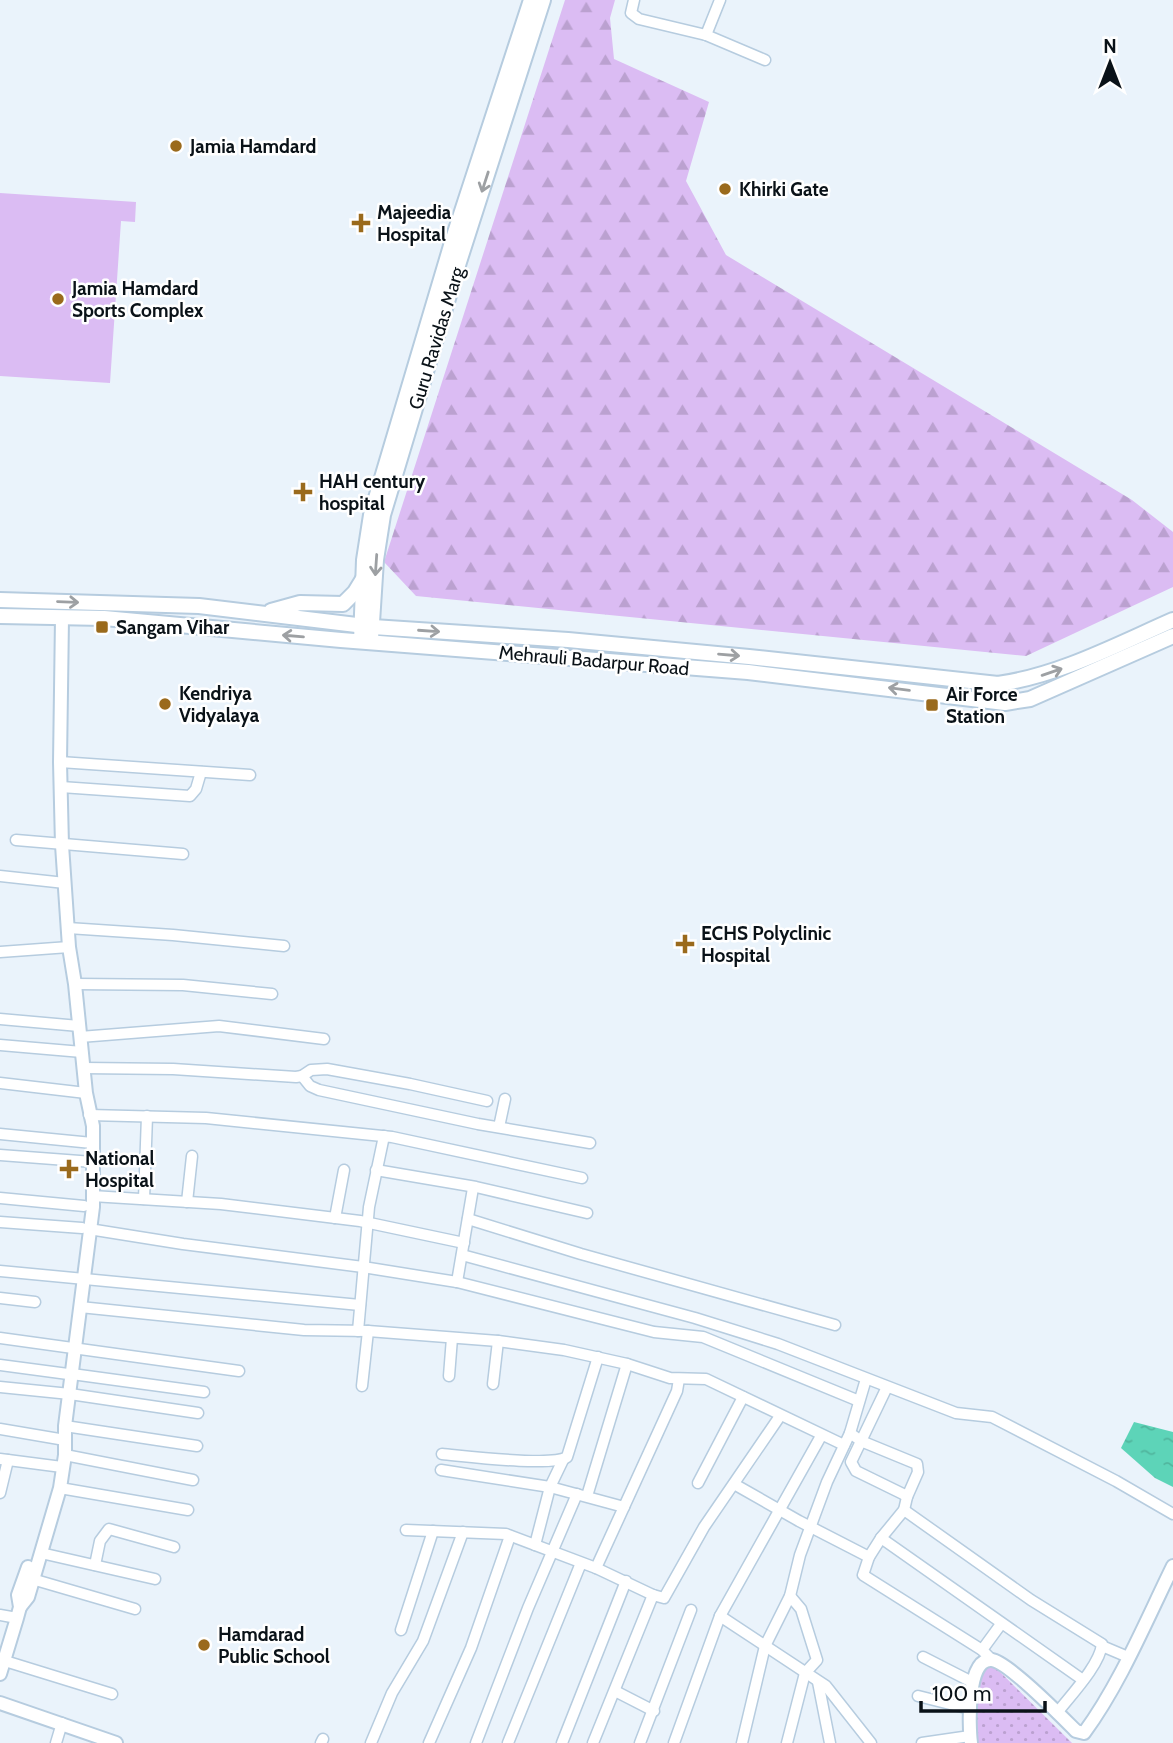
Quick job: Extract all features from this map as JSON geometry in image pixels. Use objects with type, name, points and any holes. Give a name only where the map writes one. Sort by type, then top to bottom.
[{"type":"main road","name":"Guru Ravidas Marg","points":[[367,634],[363,579],[371,515],[453,239],[531,0]]},
{"type":"main road","name":"Guru Ravidas Marg","points":[[367,634],[383,515],[459,262],[543,0]]},
{"type":"main road","points":[[266,613],[289,604],[343,604],[355,593],[363,579]]},
{"type":"main road","name":"Mehrauli Badarpur Road","points":[[0,600],[199,606],[266,613],[367,634],[748,672],[1005,703],[1030,699],[1173,636]]},
{"type":"main road","name":"Mehrauli Badarpur Road","points":[[0,616],[104,618],[694,652],[998,684],[1057,671],[1173,620]]},
{"type":"street","points":[[634,0],[631,13],[639,19],[706,35],[765,60]]},
{"type":"street","points":[[706,35],[720,0]]},
{"type":"street","points":[[62,618],[62,845],[69,947],[89,1115],[85,1127],[89,1162],[88,1201],[62,1440],[60,1488],[28,1597],[19,1612],[2,1667],[112,1694]]},
{"type":"street","points":[[60,762],[250,775]]},
{"type":"street","points":[[61,787],[190,796],[198,785],[201,772]]},
{"type":"street","points":[[16,840],[183,854]]},
{"type":"street","points":[[0,876],[65,883]]},
{"type":"street","points":[[68,928],[284,946]]},
{"type":"street","points":[[0,952],[69,947]]},
{"type":"street","points":[[75,984],[183,985],[272,994]]},
{"type":"street","points":[[0,1019],[79,1031],[219,1026],[324,1039]]},
{"type":"street","points":[[0,1045],[82,1052]]},
{"type":"street","points":[[83,1068],[173,1069],[302,1076],[311,1070],[327,1069],[487,1101]]},
{"type":"street","points":[[302,1076],[310,1086],[319,1090],[590,1143]]},
{"type":"street","points":[[0,1083],[86,1093]]},
{"type":"street","points":[[499,1127],[505,1099]]},
{"type":"street","points":[[89,1115],[206,1118],[384,1136],[582,1178]]},
{"type":"street","points":[[144,1199],[146,1116]]},
{"type":"street","points":[[0,1134],[88,1143]]},
{"type":"street","points":[[362,1386],[363,1331],[360,1305],[363,1267],[367,1223],[384,1136]]},
{"type":"street","points":[[0,1155],[89,1162]]},
{"type":"street","points":[[187,1202],[192,1156]]},
{"type":"street","points":[[335,1218],[344,1170]]},
{"type":"street","points":[[376,1170],[587,1213]]},
{"type":"street","points":[[457,1282],[473,1188]]},
{"type":"street","points":[[0,1198],[187,1202],[335,1218],[464,1243]]},
{"type":"street","points":[[468,1219],[835,1325]]},
{"type":"street","points":[[0,1222],[85,1228],[457,1282],[654,1332],[703,1337],[859,1401]]},
{"type":"street","points":[[462,1255],[695,1318],[778,1344],[956,1413],[984,1415],[1095,1470],[1173,1514]]},
{"type":"street","points":[[0,1270],[360,1305]]},
{"type":"street","points":[[73,1348],[80,1307],[80,1279]]},
{"type":"street","points":[[0,1298],[35,1302]]},
{"type":"street","points":[[80,1307],[304,1330],[363,1331],[498,1341],[564,1350],[679,1379],[706,1379],[844,1445]]},
{"type":"street","points":[[0,1338],[239,1371]]},
{"type":"street","points":[[449,1376],[452,1338]]},
{"type":"street","points":[[493,1384],[498,1341]]},
{"type":"street","points":[[535,1545],[551,1487],[567,1457],[598,1357]]},
{"type":"street","points":[[476,1743],[551,1551],[582,1495],[628,1364]]},
{"type":"street","points":[[0,1366],[204,1392]]},
{"type":"street","points":[[596,1568],[677,1391],[679,1379]]},
{"type":"street","points":[[744,1743],[765,1646],[790,1596],[800,1555],[850,1433],[866,1379]]},
{"type":"street","points":[[0,1387],[198,1413]]},
{"type":"street","points":[[852,1467],[852,1458],[887,1387]]},
{"type":"street","points":[[62,1440],[67,1394]]},
{"type":"street","points":[[698,1483],[743,1397]]},
{"type":"street","points":[[406,1530],[500,1532],[596,1568],[660,1598],[666,1596],[704,1527],[780,1416]]},
{"type":"street","points":[[65,1426],[197,1446]]},
{"type":"street","points":[[0,1429],[62,1440]]},
{"type":"street","points":[[850,1433],[861,1441],[917,1464],[918,1472],[904,1510],[869,1557],[863,1570],[864,1576],[1000,1663],[1076,1731],[1084,1733],[1128,1657],[1173,1566]]},
{"type":"street","points":[[674,1743],[720,1616],[821,1436]]},
{"type":"street","points":[[442,1454],[540,1461],[564,1460]]},
{"type":"street","points":[[838,1459],[907,1497]]},
{"type":"street","points":[[0,1493],[4,1460],[61,1463],[193,1480]]},
{"type":"street","points":[[19,1612],[18,1595],[51,1505],[61,1463]]},
{"type":"street","points":[[441,1470],[551,1487],[624,1507]]},
{"type":"street","points":[[734,1484],[869,1557]]},
{"type":"street","points":[[60,1488],[188,1510]]},
{"type":"street","points":[[904,1510],[1031,1600],[1102,1646],[1128,1657]]},
{"type":"street","points":[[95,1565],[100,1541],[109,1529],[174,1547]]},
{"type":"street","points":[[401,1630],[433,1531]]},
{"type":"street","points":[[372,1743],[392,1693],[423,1641],[463,1532]]},
{"type":"street","points":[[429,1743],[471,1648],[510,1536]]},
{"type":"street","points":[[881,1538],[1083,1680]]},
{"type":"street","points":[[41,1553],[155,1579]]},
{"type":"street","points":[[508,1743],[581,1563]]},
{"type":"street","points":[[32,1579],[135,1609]]},
{"type":"street","points":[[562,1743],[626,1581]]},
{"type":"street","points":[[593,1743],[653,1595]]},
{"type":"street","points":[[787,1743],[805,1674],[815,1664],[816,1656],[801,1609],[790,1596]]},
{"type":"street","points":[[640,1743],[691,1610]]},
{"type":"street","points":[[0,1615],[19,1612]]},
{"type":"street","points":[[720,1616],[831,1692],[871,1743]]},
{"type":"street","points":[[922,1743],[970,1740],[972,1682],[1001,1623]]},
{"type":"street","points":[[1057,1713],[1083,1680],[1102,1646]]},
{"type":"street","points":[[923,1657],[972,1682]]},
{"type":"street","points":[[818,1682],[830,1743]]},
{"type":"street","points":[[615,1691],[654,1711]]},
{"type":"street","points":[[918,1696],[970,1709]]},
{"type":"street","points":[[0,1703],[116,1743]]},
{"type":"street","points":[[56,1743],[62,1723]]},
{"type":"street","points":[[859,1730],[861,1743]]},
{"type":"green space","points":[[565,0],[615,0],[610,18],[614,59],[709,102],[686,181],[726,255],[1132,500],[1173,532],[1173,587],[1026,656],[416,596],[384,562]]},
{"type":"green space","name":"Jamia Hamdard Sports Complex","points":[[0,193],[136,202],[135,222],[121,221],[110,383],[0,376]]},
{"type":"green space","points":[[988,1660],[1072,1743],[973,1743],[976,1681]]},
{"type":"water","points":[[1134,1422],[1173,1432],[1173,1487],[1155,1478],[1121,1448]]},
{"type":"place","name":"Jamia Hamdard","points":[[176,146]]},
{"type":"place","name":"Khirki Gate","points":[[725,189]]},
{"type":"place","name":"Majeedia Hospital","points":[[361,223]]},
{"type":"place","name":"Jamia Hamdard Sports Complex","points":[[58,299]]},
{"type":"place","name":"HAH century hospital","points":[[303,492]]},
{"type":"place","name":"Sangam Vihar","points":[[102,627]]},
{"type":"place","name":"Kendriya Vidyalaya","points":[[165,704]]},
{"type":"place","name":"Air Force Station","points":[[932,705]]},
{"type":"place","name":"ECHS Polyclinic Hospital","points":[[685,944]]},
{"type":"place","name":"National Hospital","points":[[69,1169]]},
{"type":"place","name":"Hamdarad Public School","points":[[204,1645]]}]
